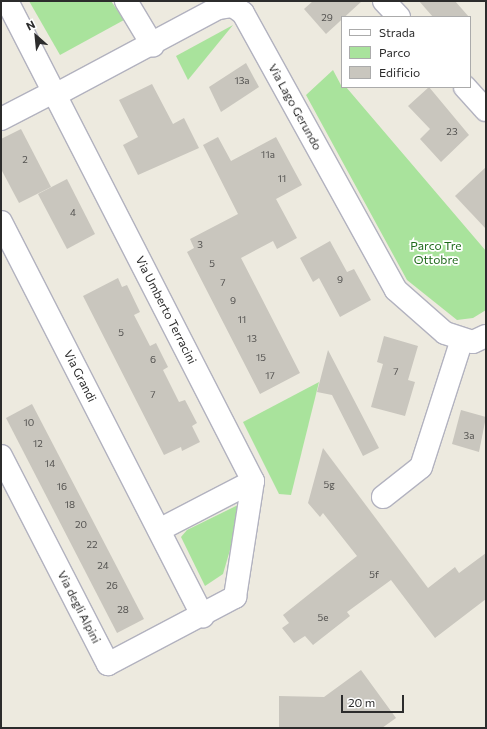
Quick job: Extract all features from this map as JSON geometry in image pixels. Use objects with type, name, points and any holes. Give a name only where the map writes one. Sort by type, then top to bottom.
[{"type":"street","name":"Via Umberto Terracini","points":[[7,1],[56,93],[253,481]]},
{"type":"street","points":[[126,1],[153,46]]},
{"type":"street","points":[[384,1],[398,16]]},
{"type":"street","name":"Via Lago Gerundo","points":[[1,119],[153,46],[218,8],[233,6],[243,13],[396,290],[445,333],[473,342],[486,336]]},
{"type":"street","points":[[466,88],[486,110]]},
{"type":"street","name":"Via Grandi","points":[[1,222],[203,616]]},
{"type":"street","points":[[383,497],[421,467],[462,339]]},
{"type":"street","name":"Via degli Alpini","points":[[1,456],[108,664],[203,616]]},
{"type":"street","points":[[159,530],[253,481]]},
{"type":"street","points":[[203,616],[234,597],[253,481]]},
{"type":"green space","points":[[29,1],[111,1],[124,20],[60,55]]},
{"type":"green space","points":[[233,25],[188,80],[176,56]]},
{"type":"green space","name":"Parco Tre Ottobre","points":[[333,70],[341,88],[347,88],[486,251],[486,310],[473,318],[457,320],[407,280],[306,95]]},
{"type":"green space","points":[[319,382],[291,495],[279,494],[243,422]]},
{"type":"green space","points":[[238,505],[241,512],[223,574],[205,586],[181,537],[187,530]]},
{"type":"building","points":[[313,1],[362,1],[346,16],[341,16],[341,20],[326,34],[304,9]]},
{"type":"building","points":[[419,1],[455,1],[468,16],[432,16]]},
{"type":"building","points":[[246,63],[259,87],[221,112],[209,87]]},
{"type":"building","points":[[152,84],[173,124],[184,118],[199,148],[138,175],[123,145],[138,137],[119,100]]},
{"type":"building","points":[[428,88],[430,88],[469,135],[441,162],[420,139],[430,129],[408,106]]},
{"type":"building","points":[[21,129],[51,187],[19,203],[1,169],[1,139]]},
{"type":"building","points":[[218,137],[231,161],[276,137],[302,185],[276,199],[297,238],[277,249],[273,241],[241,258],[300,373],[260,394],[187,252],[194,248],[190,239],[238,214],[203,145]]},
{"type":"building","points":[[486,167],[486,229],[455,196]]},
{"type":"building","points":[[67,179],[95,234],[67,249],[38,194]]},
{"type":"building","points":[[330,241],[347,272],[354,269],[371,300],[340,317],[319,278],[313,282],[300,258]]},
{"type":"building","points":[[118,278],[122,287],[127,285],[140,312],[134,315],[150,346],[156,343],[168,367],[163,370],[179,402],[185,400],[197,423],[192,426],[200,442],[182,451],[181,447],[164,455],[83,296]]},
{"type":"building","points":[[384,336],[418,346],[408,380],[415,382],[405,416],[371,407],[383,364],[377,362]]},
{"type":"building","points":[[328,350],[379,448],[363,456],[332,395],[317,392]]},
{"type":"building","points":[[32,404],[144,619],[117,633],[6,418]]},
{"type":"building","points":[[461,410],[486,417],[479,452],[452,444]]},
{"type":"building","points":[[323,448],[428,588],[455,567],[459,573],[486,553],[486,599],[435,638],[391,580],[347,612],[350,616],[313,645],[305,636],[294,643],[282,628],[289,623],[283,615],[357,556],[323,513],[320,517],[308,503]]},
{"type":"building","points":[[361,670],[396,718],[382,728],[279,728],[279,696],[324,697]]}]
